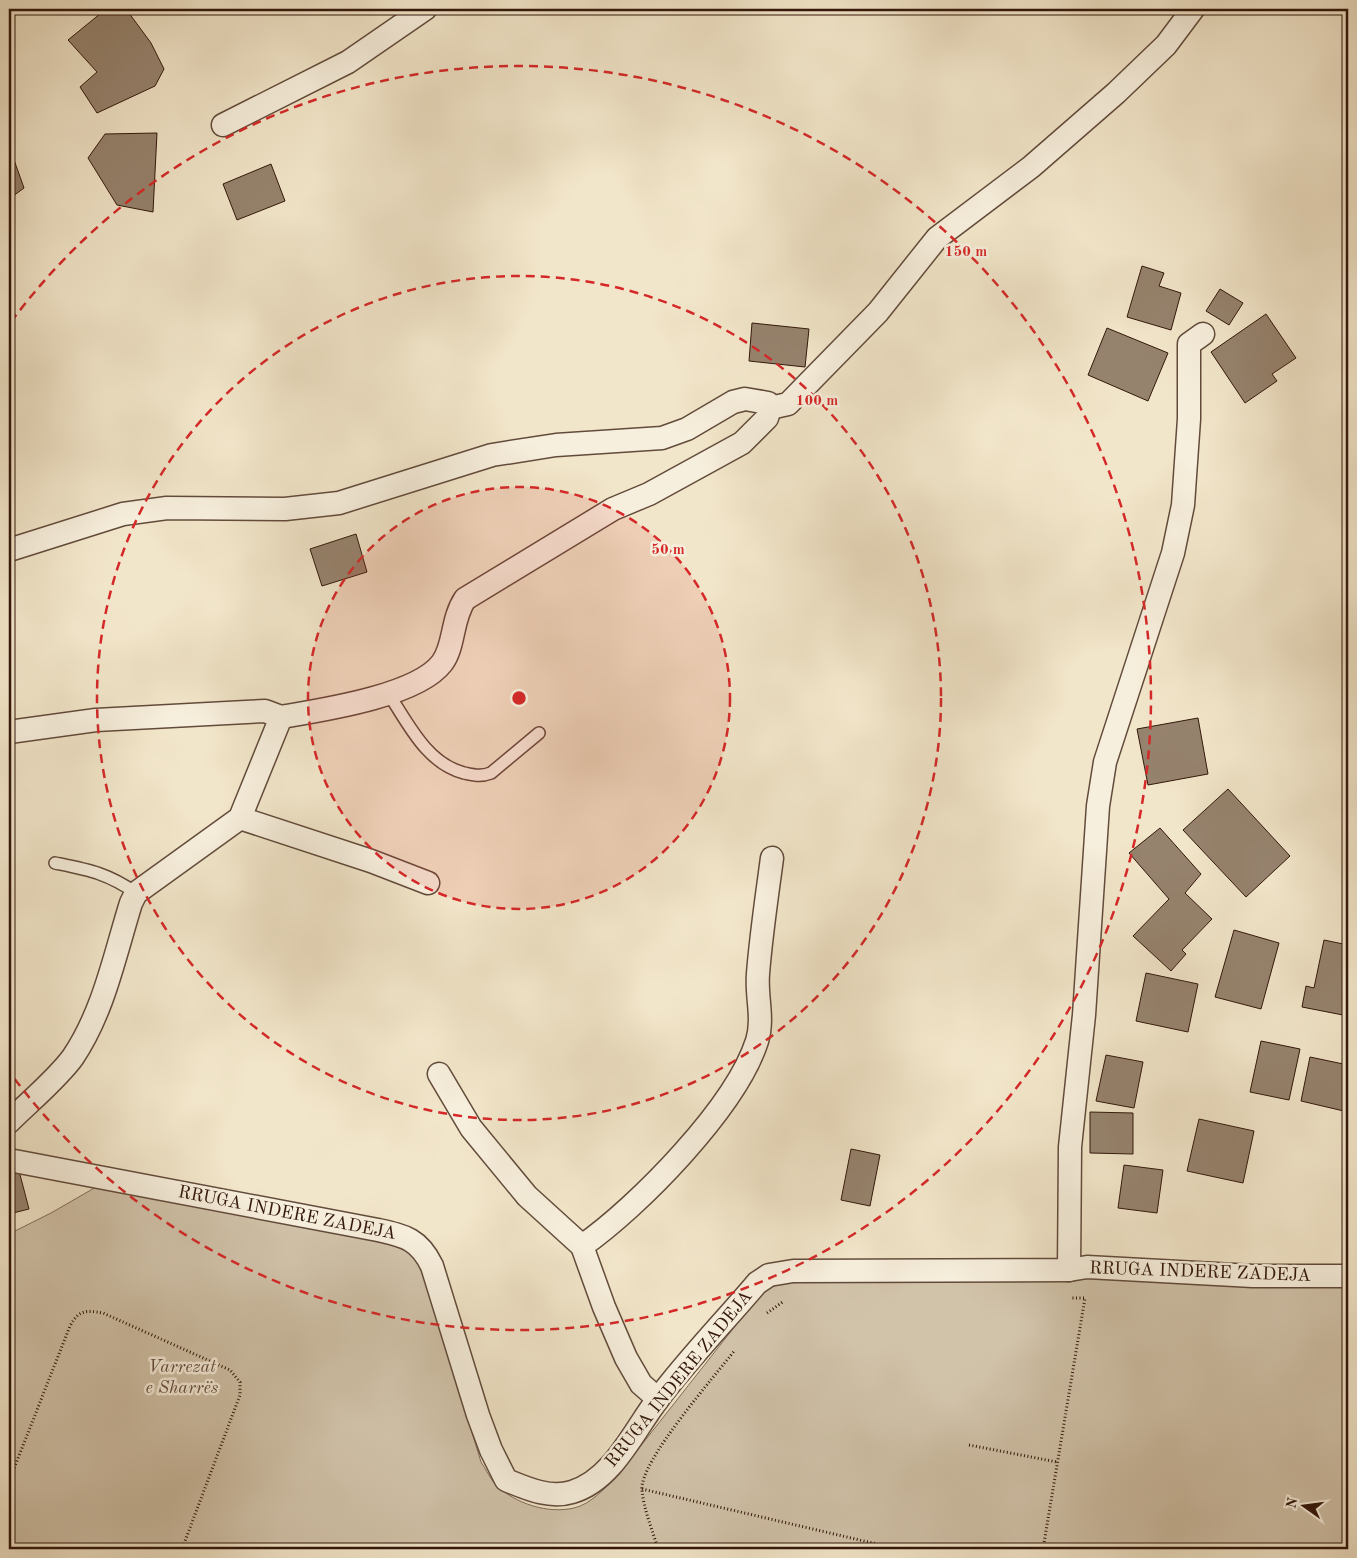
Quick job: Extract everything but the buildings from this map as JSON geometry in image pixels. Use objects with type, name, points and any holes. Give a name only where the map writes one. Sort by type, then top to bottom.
[{"type":"street","points":[[223,125],[348,62],[424,9]]},
{"type":"street","points":[[770,408],[788,404],[878,312],[937,238],[1031,167],[1116,93],[1166,45],[1192,9]]},
{"type":"street","points":[[1069,1270],[1070,1147],[1084,1015],[1098,806],[1105,762],[1173,553],[1185,486],[1189,344],[1203,334]]},
{"type":"street","points":[[9,550],[123,514],[167,508],[285,510],[339,503],[492,455],[556,445],[662,438],[687,429],[722,407],[745,400],[768,403],[770,408]]},
{"type":"street","points":[[9,732],[96,720],[265,711],[281,718],[353,704],[427,678],[442,663],[449,649],[457,610],[465,599],[612,509],[649,494],[742,443],[762,424],[770,408]]},
{"type":"street","points":[[9,1122],[72,1058],[86,1035],[99,1005],[136,892],[240,818],[281,718]]},
{"type":"street","points":[[240,818],[371,861],[428,883]]},
{"type":"street","points":[[582,1246],[597,1236],[669,1170],[731,1093],[756,1043],[761,1021],[757,977],[772,858]]},
{"type":"street","points":[[439,1074],[471,1128],[521,1189],[582,1246],[604,1307],[626,1358],[641,1384],[658,1399]]},
{"type":"street","name":"RRUGA INDERE ZADEJA","points":[[9,1160],[402,1235],[415,1242],[425,1252],[432,1266],[491,1450],[506,1480],[536,1492],[571,1492],[598,1478],[624,1449],[658,1399],[757,1283],[770,1275],[793,1271],[1069,1270],[1087,1267],[1194,1274],[1348,1276]]},
{"type":"lane","points":[[388,693],[427,751],[440,763],[481,777],[490,773],[539,733]]},
{"type":"lane","points":[[55,863],[107,875],[136,892]]},
{"type":"path","points":[[1043,1549],[1085,1298],[1066,1298]]},
{"type":"path","points":[[761,1319],[782,1301],[788,1300]]},
{"type":"path","points":[[9,1481],[76,1316],[86,1310],[103,1313],[230,1370],[240,1382],[240,1395],[182,1549]]},
{"type":"path","points":[[658,1549],[641,1489],[646,1472],[660,1447],[737,1348]]},
{"type":"path","points":[[969,1445],[1057,1462]]},
{"type":"path","points":[[641,1489],[898,1549]]},
{"type":"path","points":[[1343,1549],[1348,1526]]},
{"type":"green space","name":"Varrezat e Sharrës","points":[[103,1183],[388,1244],[411,1252],[422,1267],[481,1462],[494,1483],[504,1492],[533,1506],[554,1510],[574,1508],[586,1503],[617,1476],[758,1297],[772,1283],[790,1280],[1069,1278],[1348,1283],[1348,1549],[9,1549],[9,1234],[51,1213]]}]
